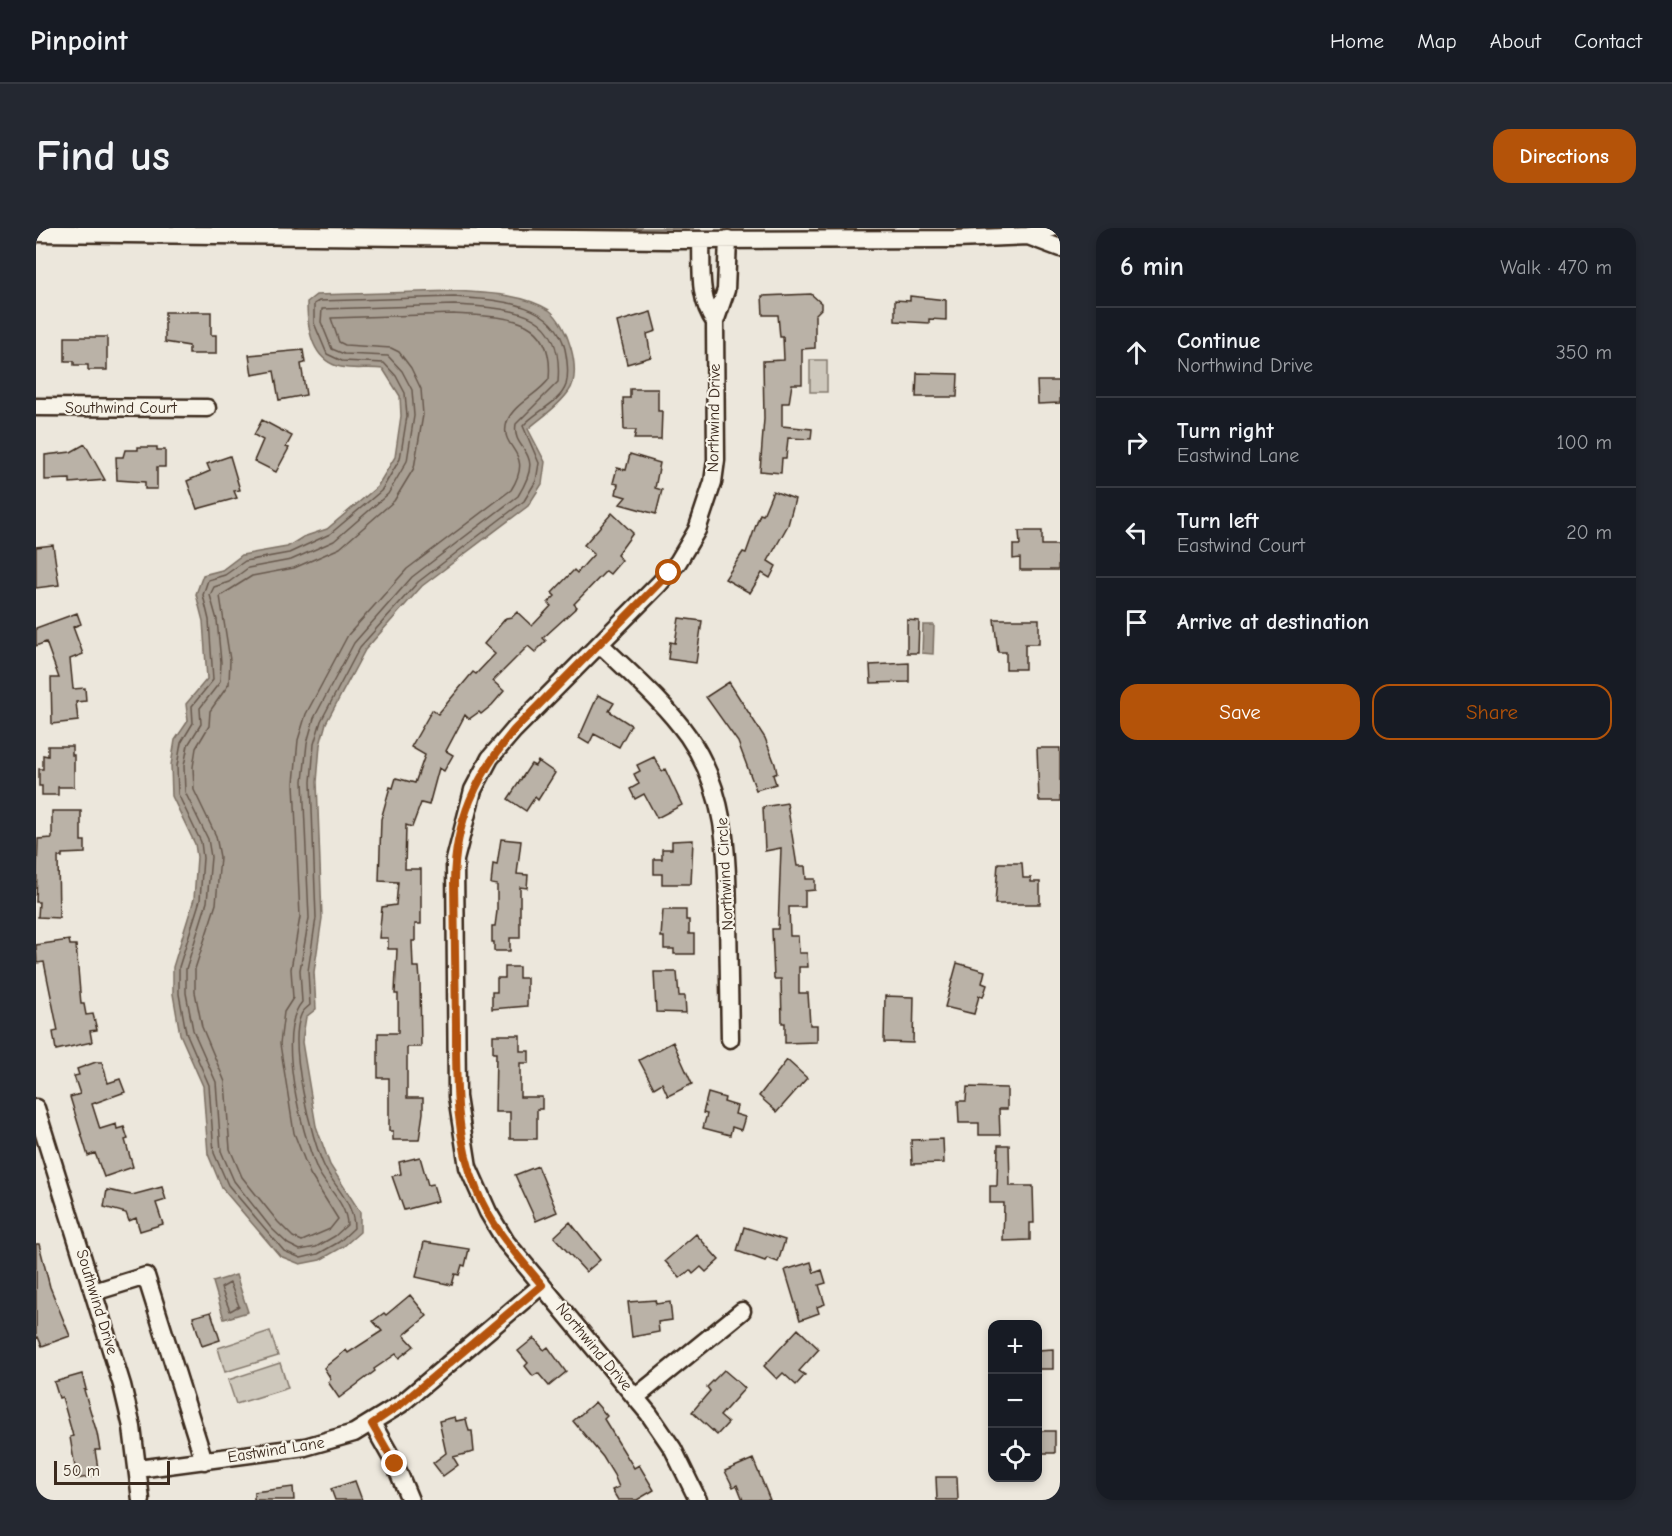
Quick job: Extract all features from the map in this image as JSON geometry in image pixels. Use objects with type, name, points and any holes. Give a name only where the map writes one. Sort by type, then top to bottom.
[{"type":"street","points":[[36,233],[701,240],[1028,236],[1053,228]]},
{"type":"street","points":[[1028,236],[1060,248]]},
{"type":"street","name":"Northwind Drive","points":[[698,1500],[672,1449],[636,1397],[506,1242],[477,1193],[462,1139],[457,1097],[455,860],[466,810],[473,790],[490,758],[514,730],[669,573],[686,549],[704,513],[716,460],[715,322],[726,290],[728,239]]},
{"type":"street","name":"Northwind Drive","points":[[701,240],[703,298],[707,311],[715,322]]},
{"type":"street","name":"Southwind Court","points":[[36,407],[207,408]]},
{"type":"street","name":"Northwind Circle","points":[[600,644],[661,704],[689,737],[712,780],[719,800],[727,852],[730,1039]]},
{"type":"street","name":"Southwind Drive","points":[[36,1108],[127,1406],[141,1500]]},
{"type":"street","points":[[94,1292],[146,1276],[204,1461]]},
{"type":"street","name":"Eastwind Lane","points":[[138,1469],[319,1445],[347,1436],[372,1424],[401,1404],[542,1285]]},
{"type":"street","points":[[636,1397],[742,1311]]},
{"type":"street","points":[[372,1424],[395,1464],[410,1500]]},
{"type":"shaded area","points":[[423,228],[694,228],[423,230]]},
{"type":"shaded area","points":[[810,360],[827,360],[827,392],[810,392]]},
{"type":"shaded area","points":[[270,1331],[278,1356],[225,1372],[218,1348]]},
{"type":"shaded area","points":[[280,1363],[288,1388],[236,1404],[228,1380]]},
{"type":"water","points":[[454,291],[515,297],[539,304],[549,310],[562,325],[571,348],[574,360],[573,383],[560,402],[528,429],[545,462],[542,484],[528,506],[422,586],[365,650],[326,723],[320,745],[317,782],[322,918],[314,972],[316,1009],[306,1017],[302,1042],[316,1126],[330,1165],[360,1212],[360,1232],[343,1247],[320,1260],[300,1264],[280,1256],[222,1188],[208,1154],[203,1086],[180,1034],[173,994],[173,967],[194,899],[197,857],[195,844],[172,796],[171,765],[175,740],[188,721],[186,704],[207,679],[203,621],[196,594],[203,575],[222,570],[242,555],[287,547],[303,537],[327,529],[377,487],[395,457],[401,416],[400,396],[383,369],[341,367],[323,358],[310,332],[307,302],[316,295]]},
{"type":"water","points":[[923,625],[934,625],[933,654],[922,653]]},
{"type":"water","points":[[236,1275],[248,1312],[224,1319],[213,1282]]},
{"type":"building","points":[[811,294],[821,303],[821,309],[815,315],[815,348],[802,349],[802,384],[792,384],[789,403],[782,403],[782,426],[812,429],[811,439],[788,438],[786,458],[782,458],[781,473],[760,471],[764,419],[763,361],[784,360],[783,337],[780,337],[778,315],[763,315],[762,296]]},
{"type":"building","points":[[910,296],[946,300],[946,320],[929,319],[929,323],[895,321],[895,300],[910,301]]},
{"type":"building","points":[[165,312],[211,312],[211,335],[216,335],[216,354],[189,354],[189,346],[165,342]]},
{"type":"building","points":[[651,312],[656,331],[647,334],[651,357],[627,364],[617,322]]},
{"type":"building","points":[[65,337],[107,337],[107,370],[88,370],[88,365],[74,365],[74,361],[65,361]]},
{"type":"building","points":[[303,350],[305,363],[301,364],[306,395],[279,400],[274,371],[252,375],[249,355]]},
{"type":"building","points":[[917,373],[958,374],[957,397],[916,397]]},
{"type":"building","points":[[1037,381],[1060,381],[1060,403],[1038,404]]},
{"type":"building","points":[[630,389],[658,389],[658,411],[662,411],[661,439],[634,439],[636,430],[624,430],[623,398],[630,398]]},
{"type":"building","points":[[262,420],[292,436],[286,447],[289,448],[276,472],[254,461],[263,440],[254,435]]},
{"type":"building","points":[[85,444],[105,480],[70,483],[70,479],[45,480],[45,455],[71,452]]},
{"type":"building","points":[[138,447],[157,447],[157,450],[165,450],[165,467],[157,467],[157,489],[145,489],[145,482],[117,480],[116,457],[123,457],[125,450],[138,450]]},
{"type":"building","points":[[630,454],[660,463],[655,488],[662,490],[656,514],[620,504],[626,497],[616,494],[618,484],[613,483],[617,468],[626,470]]},
{"type":"building","points":[[230,456],[240,490],[234,491],[237,498],[197,509],[187,481],[210,471],[207,464]]},
{"type":"building","points":[[773,491],[795,499],[788,525],[768,561],[776,566],[770,578],[762,573],[750,593],[725,579],[743,552],[746,553],[760,514],[763,515]]},
{"type":"building","points":[[612,513],[633,533],[617,555],[622,560],[610,574],[606,571],[574,604],[577,607],[543,638],[546,641],[535,652],[528,646],[493,681],[504,691],[492,705],[481,714],[479,712],[469,719],[465,715],[446,751],[453,755],[444,771],[439,768],[429,805],[421,803],[412,827],[406,825],[405,869],[421,869],[421,924],[415,924],[415,941],[412,941],[413,967],[419,967],[421,1047],[407,1047],[407,1098],[423,1098],[423,1113],[419,1140],[393,1140],[393,1131],[389,1131],[389,1078],[378,1078],[378,1033],[398,1033],[398,994],[395,994],[397,949],[388,949],[388,938],[379,938],[382,907],[396,905],[398,882],[379,881],[381,819],[390,787],[393,788],[396,778],[415,783],[425,755],[411,747],[432,710],[438,714],[473,672],[476,674],[495,654],[484,644],[506,618],[512,617],[517,612],[532,626],[551,606],[548,603],[555,596],[552,593],[574,570],[577,573],[594,554],[584,545]]},
{"type":"building","points":[[1019,531],[1042,531],[1042,545],[1058,545],[1058,570],[1020,570],[1020,558],[1013,559],[1013,545],[1020,545]]},
{"type":"building","points":[[53,545],[59,585],[36,588],[36,547]]},
{"type":"building","points":[[77,613],[81,624],[73,627],[83,654],[70,659],[73,689],[85,688],[86,701],[76,702],[78,721],[52,724],[51,678],[59,678],[46,642],[36,646],[36,628]]},
{"type":"building","points":[[679,618],[702,621],[696,663],[668,659],[670,642],[675,643]]},
{"type":"building","points":[[994,619],[1039,619],[1039,644],[1025,644],[1025,669],[1006,669],[1006,652],[998,652]]},
{"type":"building","points":[[907,620],[919,621],[918,653],[907,653]]},
{"type":"building","points":[[909,663],[909,682],[871,683],[870,665]]},
{"type":"building","points":[[729,682],[765,738],[775,764],[777,773],[773,775],[776,784],[756,790],[738,742],[706,697]]},
{"type":"building","points":[[598,695],[614,703],[609,711],[631,725],[619,747],[594,734],[589,744],[579,738]]},
{"type":"building","points":[[48,746],[72,746],[72,755],[74,755],[74,787],[58,787],[58,795],[42,795],[42,786],[39,786],[39,769],[43,769],[43,755],[48,756]]},
{"type":"building","points":[[1037,748],[1060,748],[1060,801],[1039,801]]},
{"type":"building","points":[[654,757],[662,771],[665,769],[682,805],[657,818],[644,794],[635,799],[630,789],[639,784],[634,774],[640,771],[637,765]]},
{"type":"building","points":[[538,761],[555,773],[538,800],[535,797],[526,811],[508,799],[531,764],[535,766]]},
{"type":"building","points":[[787,803],[797,866],[805,866],[806,879],[815,879],[815,890],[805,891],[805,907],[789,907],[790,936],[798,936],[799,953],[807,953],[808,967],[799,967],[799,993],[808,993],[810,1025],[817,1025],[817,1042],[785,1043],[781,979],[774,979],[772,929],[778,929],[781,848],[765,851],[763,807]]},
{"type":"building","points":[[52,811],[81,811],[81,841],[85,841],[85,853],[62,854],[62,857],[58,857],[59,918],[38,917],[39,902],[36,902],[38,839],[52,838]]},
{"type":"building","points":[[501,839],[521,841],[517,874],[528,875],[527,888],[520,887],[520,938],[510,938],[510,951],[494,951],[494,942],[492,942],[492,926],[495,926],[497,911],[497,885],[491,884],[493,864],[497,865]]},
{"type":"building","points":[[693,840],[691,884],[662,884],[662,874],[654,874],[654,859],[662,859],[662,849],[672,849],[672,841]]},
{"type":"building","points":[[998,863],[1022,863],[1023,878],[1031,878],[1031,882],[1040,882],[1040,904],[995,904]]},
{"type":"building","points":[[663,910],[686,910],[689,934],[694,934],[694,954],[674,954],[674,949],[664,949],[664,937],[661,937]]},
{"type":"building","points":[[69,940],[70,945],[76,945],[81,1004],[84,1004],[86,1015],[93,1014],[97,1030],[90,1031],[92,1042],[56,1050],[53,1032],[58,1031],[44,962],[37,963],[36,945]]},
{"type":"building","points":[[957,963],[985,971],[982,983],[987,985],[983,997],[979,996],[974,1014],[945,1007]]},
{"type":"building","points":[[505,967],[519,967],[519,978],[527,978],[527,1006],[492,1009],[492,992],[497,992],[497,978],[505,978]]},
{"type":"building","points":[[654,972],[677,972],[679,996],[685,996],[686,1013],[656,1012]]},
{"type":"building","points":[[885,996],[914,997],[913,1043],[884,1042]]},
{"type":"building","points":[[493,1035],[520,1035],[520,1051],[529,1051],[529,1063],[520,1063],[520,1097],[542,1097],[542,1109],[537,1109],[537,1139],[510,1139],[510,1112],[495,1112],[496,1053],[493,1053]]},
{"type":"building","points":[[673,1042],[692,1084],[668,1096],[662,1083],[654,1088],[639,1060]]},
{"type":"building","points":[[787,1060],[807,1078],[777,1112],[759,1096]]},
{"type":"building","points":[[102,1062],[108,1083],[120,1079],[125,1092],[92,1104],[100,1129],[116,1124],[117,1129],[124,1127],[128,1139],[125,1140],[133,1167],[104,1177],[95,1153],[88,1156],[70,1097],[80,1094],[74,1076],[79,1075],[77,1069]]},
{"type":"building","points":[[967,1087],[1007,1088],[1007,1109],[999,1109],[1000,1135],[979,1135],[979,1123],[959,1123],[958,1101],[966,1101]]},
{"type":"building","points":[[708,1093],[725,1098],[724,1102],[737,1106],[735,1114],[745,1117],[741,1130],[732,1127],[730,1135],[703,1128],[707,1114],[703,1113]]},
{"type":"building","points":[[943,1139],[944,1163],[912,1164],[911,1140]]},
{"type":"building","points":[[998,1145],[1009,1145],[1010,1186],[1033,1186],[1034,1223],[1030,1223],[1030,1240],[1003,1241],[1004,1203],[990,1203],[990,1186],[997,1186]]},
{"type":"building","points":[[420,1157],[428,1185],[433,1184],[438,1201],[404,1210],[392,1176],[401,1174],[399,1162]]},
{"type":"building","points":[[538,1166],[557,1212],[536,1221],[515,1175]]},
{"type":"building","points":[[162,1187],[166,1200],[156,1203],[163,1224],[140,1231],[136,1218],[129,1221],[126,1213],[104,1207],[107,1190],[132,1195]]},
{"type":"building","points":[[570,1222],[600,1260],[586,1272],[554,1237]]},
{"type":"building","points":[[744,1227],[785,1240],[778,1262],[767,1258],[765,1261],[737,1251]]},
{"type":"building","points":[[696,1234],[719,1260],[706,1272],[701,1267],[693,1274],[690,1270],[680,1278],[665,1261]]},
{"type":"building","points":[[424,1242],[469,1249],[465,1266],[462,1265],[459,1275],[455,1274],[452,1285],[416,1277]]},
{"type":"building","points":[[36,1244],[39,1244],[50,1287],[70,1336],[42,1346],[38,1337],[36,1338]]},
{"type":"building","points":[[811,1262],[814,1273],[822,1270],[826,1283],[819,1285],[825,1304],[817,1307],[819,1313],[800,1320],[785,1270]]},
{"type":"building","points":[[410,1295],[427,1316],[404,1335],[414,1346],[399,1358],[396,1354],[374,1369],[375,1371],[339,1398],[328,1382],[331,1379],[324,1368],[346,1350],[348,1353],[382,1331],[373,1321],[384,1313],[386,1315]]},
{"type":"building","points":[[655,1300],[656,1304],[670,1302],[672,1320],[658,1322],[659,1332],[632,1337],[628,1302]]},
{"type":"building","points":[[211,1312],[220,1340],[202,1346],[193,1317]]},
{"type":"building","points":[[798,1329],[819,1349],[799,1371],[805,1375],[796,1385],[783,1373],[777,1379],[764,1366]]},
{"type":"building","points":[[534,1338],[544,1350],[548,1347],[566,1372],[549,1386],[538,1373],[533,1376],[525,1366],[528,1363],[518,1351]]},
{"type":"building","points":[[1053,1349],[1053,1369],[1042,1369],[1042,1350]]},
{"type":"building","points":[[724,1370],[745,1388],[720,1416],[728,1423],[717,1435],[692,1412],[710,1391],[707,1387]]},
{"type":"building","points":[[82,1374],[100,1450],[95,1450],[99,1475],[77,1479],[70,1437],[73,1436],[62,1397],[59,1398],[54,1382]]},
{"type":"building","points":[[595,1402],[607,1416],[604,1419],[634,1468],[639,1465],[654,1490],[637,1500],[618,1500],[612,1490],[619,1487],[614,1475],[603,1457],[573,1421]]},
{"type":"building","points":[[455,1417],[456,1421],[466,1419],[469,1431],[472,1431],[474,1452],[453,1457],[458,1465],[443,1476],[433,1463],[446,1453],[439,1421]]},
{"type":"building","points":[[1042,1431],[1055,1431],[1055,1453],[1042,1453]]},
{"type":"building","points":[[753,1459],[770,1500],[743,1500],[737,1485],[733,1487],[725,1471]]},
{"type":"building","points":[[936,1477],[957,1477],[958,1500],[937,1500]]},
{"type":"building","points":[[355,1481],[362,1500],[335,1500],[331,1489]]},
{"type":"building","points":[[293,1487],[294,1500],[254,1500],[254,1492]]},
{"type":"route","points":[[395,1464],[372,1424],[401,1404],[542,1285],[506,1242],[477,1193],[462,1139],[457,1097],[454,882],[455,860],[466,810],[473,790],[490,758],[514,730],[669,573]]}]
